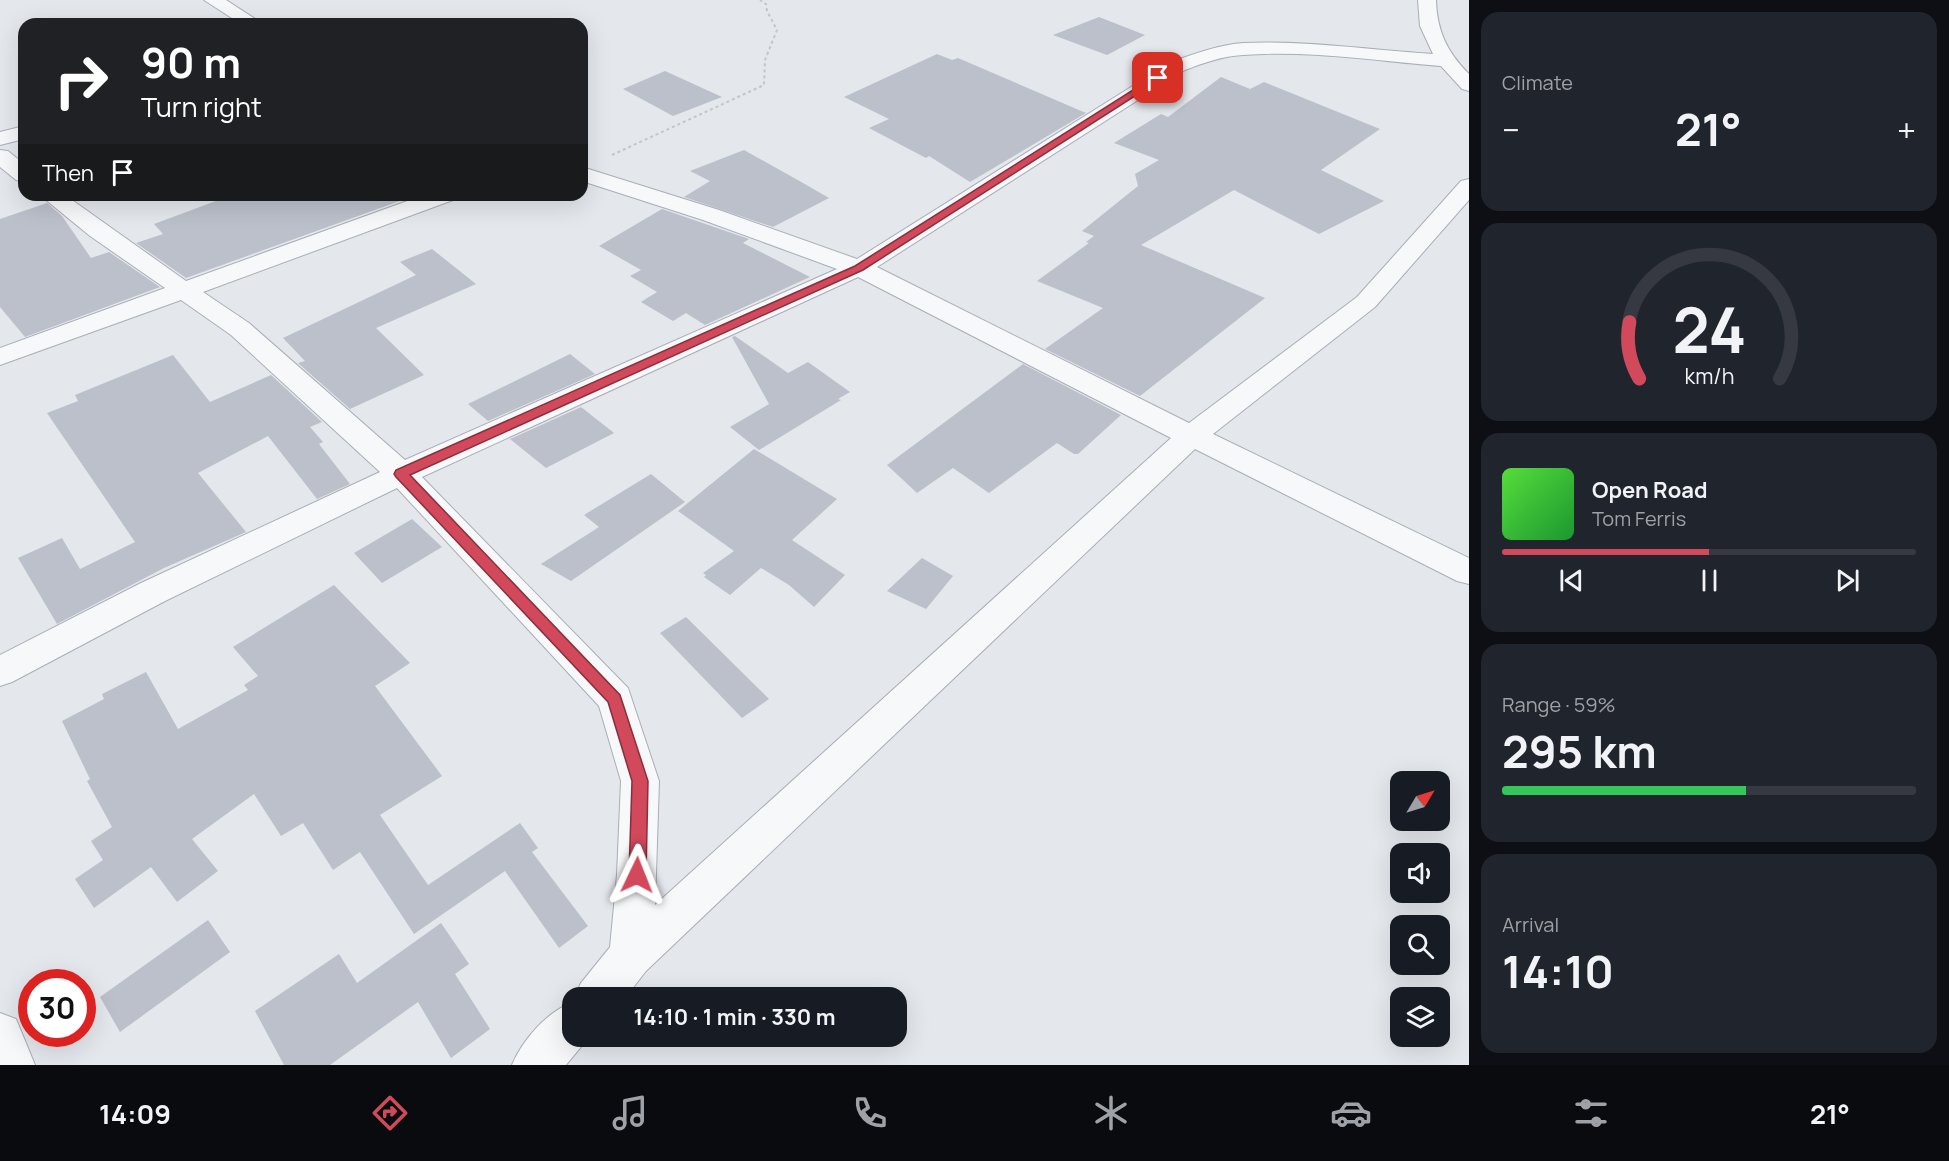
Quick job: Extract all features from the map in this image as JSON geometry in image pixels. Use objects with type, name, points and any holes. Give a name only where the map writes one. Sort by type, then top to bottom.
[{"type":"street","points":[[213,0],[244,18]]},
{"type":"street","points":[[1427,0],[1427,22],[1444,62],[1469,85]]},
{"type":"street","points":[[0,672],[153,592],[401,474],[859,268],[1178,66],[1197,59],[1241,49],[1287,49],[1444,62]]},
{"type":"street","points":[[0,139],[18,134]]},
{"type":"street","points":[[0,156],[18,170]]},
{"type":"street","points":[[588,176],[711,214],[859,268],[1191,436],[1469,572]]},
{"type":"street","points":[[605,987],[631,956],[1191,436],[1366,302],[1469,186]]},
{"type":"street","points":[[59,201],[98,231],[240,329],[401,474],[615,699],[640,781],[637,875],[631,956]]},
{"type":"street","points":[[0,357],[428,201]]},
{"type":"street","points":[[0,1035],[12,1065]]},
{"type":"street","points":[[535,1065],[562,1036]]},
{"type":"path","points":[[610,156],[764,86],[767,76],[764,66],[766,57],[777,30],[766,11],[765,4],[760,0]]},
{"type":"building","points":[[1099,17],[1145,35],[1107,55],[1053,35]]},
{"type":"building","points":[[937,54],[952,60],[958,58],[1086,113],[970,182],[929,156],[926,158],[869,128],[889,119],[844,97]]},
{"type":"building","points":[[665,71],[722,97],[673,116],[623,89]]},
{"type":"building","points":[[1221,77],[1250,89],[1264,82],[1380,129],[1321,170],[1384,201],[1319,234],[1234,190],[1141,245],[1265,298],[1140,396],[1045,349],[1103,308],[1037,281],[1089,243],[1086,242],[1094,236],[1082,231],[1138,186],[1135,174],[1159,160],[1114,143],[1161,114],[1168,117]]},
{"type":"building","points":[[744,150],[829,198],[773,227],[684,197],[710,181],[690,171]]},
{"type":"building","points":[[216,201],[400,201],[186,278],[136,243],[163,234],[154,224]]},
{"type":"building","points":[[47,203],[62,216],[91,258],[109,252],[160,287],[25,337],[0,307],[0,219]]},
{"type":"building","points":[[662,209],[749,239],[743,243],[810,277],[705,325],[686,313],[673,321],[641,302],[657,292],[630,276],[641,270],[599,246]]},
{"type":"building","points":[[432,249],[476,284],[376,328],[424,375],[350,409],[298,363],[305,361],[283,338],[416,275],[400,262]]},
{"type":"building","points":[[735,336],[788,373],[808,362],[850,392],[838,399],[841,400],[759,450],[730,427],[769,404],[732,337]]},
{"type":"building","points":[[570,354],[595,374],[488,421],[468,404]]},
{"type":"building","points":[[173,355],[210,402],[271,375],[322,422],[310,427],[323,442],[319,444],[350,484],[317,499],[268,436],[198,473],[246,532],[164,568],[57,624],[18,558],[62,538],[80,569],[135,542],[47,413],[78,401],[75,395]]},
{"type":"building","points":[[1023,364],[1121,415],[1078,454],[1074,454],[1057,443],[989,493],[953,468],[917,493],[887,465]]},
{"type":"building","points":[[581,407],[614,433],[546,468],[510,439]]},
{"type":"building","points":[[754,449],[837,499],[792,540],[845,575],[814,607],[789,585],[761,568],[730,595],[704,577],[706,575],[703,573],[734,551],[678,511]]},
{"type":"building","points":[[651,474],[685,502],[571,581],[541,564],[599,527],[584,515]]},
{"type":"building","points":[[412,519],[442,547],[382,583],[354,553]]},
{"type":"building","points":[[922,558],[953,576],[926,609],[887,591]]},
{"type":"building","points":[[334,585],[410,663],[375,686],[442,776],[380,815],[428,885],[520,823],[538,848],[532,852],[588,926],[559,948],[505,871],[414,934],[360,852],[333,870],[303,823],[281,836],[254,794],[192,839],[218,871],[177,902],[151,867],[94,908],[75,879],[103,860],[91,841],[112,827],[87,781],[90,779],[62,721],[104,699],[102,694],[146,672],[178,729],[248,690],[244,685],[258,676],[233,647]]},
{"type":"building","points":[[686,617],[769,699],[742,718],[660,633]]},
{"type":"building","points":[[208,920],[230,952],[120,1032],[100,997]]},
{"type":"building","points":[[441,923],[469,964],[455,974],[490,1029],[451,1058],[418,1002],[330,1065],[284,1065],[255,1011],[339,954],[357,983]]},
{"type":"route","points":[[637,875],[640,781],[615,699],[401,474],[859,268],[1158,78]]}]
